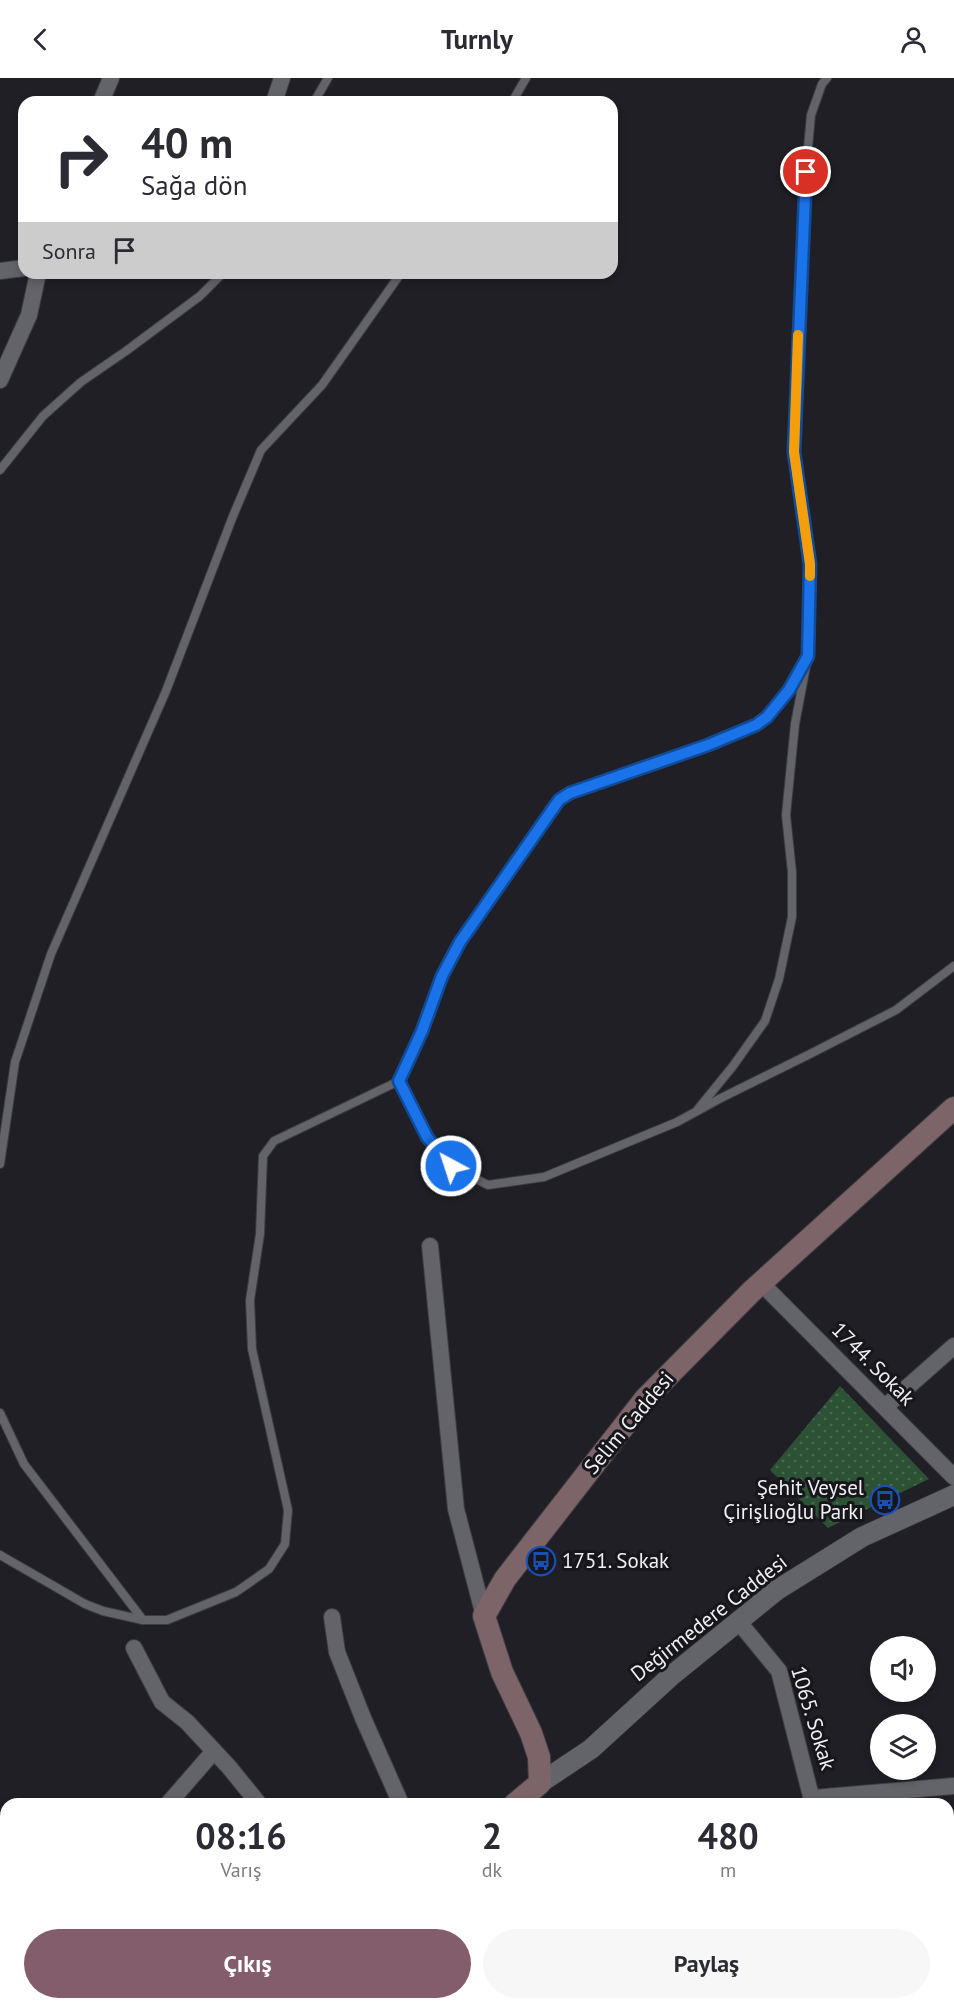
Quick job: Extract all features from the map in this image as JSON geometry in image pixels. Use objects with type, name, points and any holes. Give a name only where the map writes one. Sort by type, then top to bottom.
[{"type":"main road","name":"Selim Caddesi","points":[[484,1616],[505,1579],[645,1399],[761,1283],[954,1108]]},
{"type":"main road","points":[[484,1616],[502,1672],[531,1733],[539,1757],[540,1783],[522,1798]]},
{"type":"street","points":[[104,96],[111,78]]},
{"type":"street","points":[[276,96],[282,78]]},
{"type":"street","points":[[0,271],[18,269]]},
{"type":"street","points":[[0,380],[29,315],[37,279]]},
{"type":"street","points":[[430,1246],[456,1509],[484,1616]]},
{"type":"street","name":"1744. Sokak","points":[[761,1283],[954,1477]]},
{"type":"street","points":[[885,1407],[954,1346]]},
{"type":"street","name":"Değirmedere Caddesi","points":[[540,1783],[591,1749],[671,1676],[777,1590],[862,1537],[954,1495]]},
{"type":"street","points":[[332,1617],[337,1652],[363,1718],[399,1798]]},
{"type":"street","name":"1065. Sokak","points":[[738,1621],[779,1671],[812,1798]]},
{"type":"street","points":[[135,1648],[162,1702],[187,1722],[254,1798]]},
{"type":"street","points":[[173,1798],[214,1751]]},
{"type":"street","points":[[841,1798],[954,1786]]},
{"type":"lane","points":[[318,96],[328,78]]},
{"type":"lane","points":[[516,96],[526,78]]},
{"type":"lane","points":[[695,1113],[765,1021],[779,979],[792,916],[792,872],[786,815],[795,724],[808,656],[810,564],[794,452],[804,191],[811,115],[822,84],[827,78]]},
{"type":"lane","points":[[0,470],[43,416],[73,389],[200,296],[217,279]]},
{"type":"lane","points":[[0,1164],[15,1062],[51,954],[166,691],[232,516],[261,450],[322,385],[397,279]]},
{"type":"lane","points":[[0,1555],[84,1604],[143,1620],[167,1620],[236,1592],[269,1569],[285,1544],[288,1510],[252,1349],[250,1300],[260,1234],[263,1156],[274,1140],[399,1081],[422,1031],[442,976],[460,942],[559,800],[570,793],[708,745],[756,725],[767,717],[789,690],[808,656]]},
{"type":"lane","points":[[399,1081],[427,1137],[451,1166],[488,1185],[544,1177],[677,1122],[896,1010],[954,966]]},
{"type":"lane","points":[[0,1413],[24,1464],[143,1620]]},
{"type":"green space","points":[[840,1386],[929,1479],[828,1528],[770,1470]]},
{"type":"slow traffic","points":[[798,335],[794,452],[810,576]]},
{"type":"place","name":"Şehit Veysel Çirişlioğlu Parkı","points":[[885,1500]]},
{"type":"place","name":"1751. Sokak","points":[[541,1561]]},
{"type":"route","points":[[451,1166],[427,1137],[399,1081],[422,1031],[442,976],[460,942],[528,843],[559,800],[570,793],[708,745],[756,725],[767,717],[789,690],[808,656],[810,564],[794,452],[806,172]]}]
